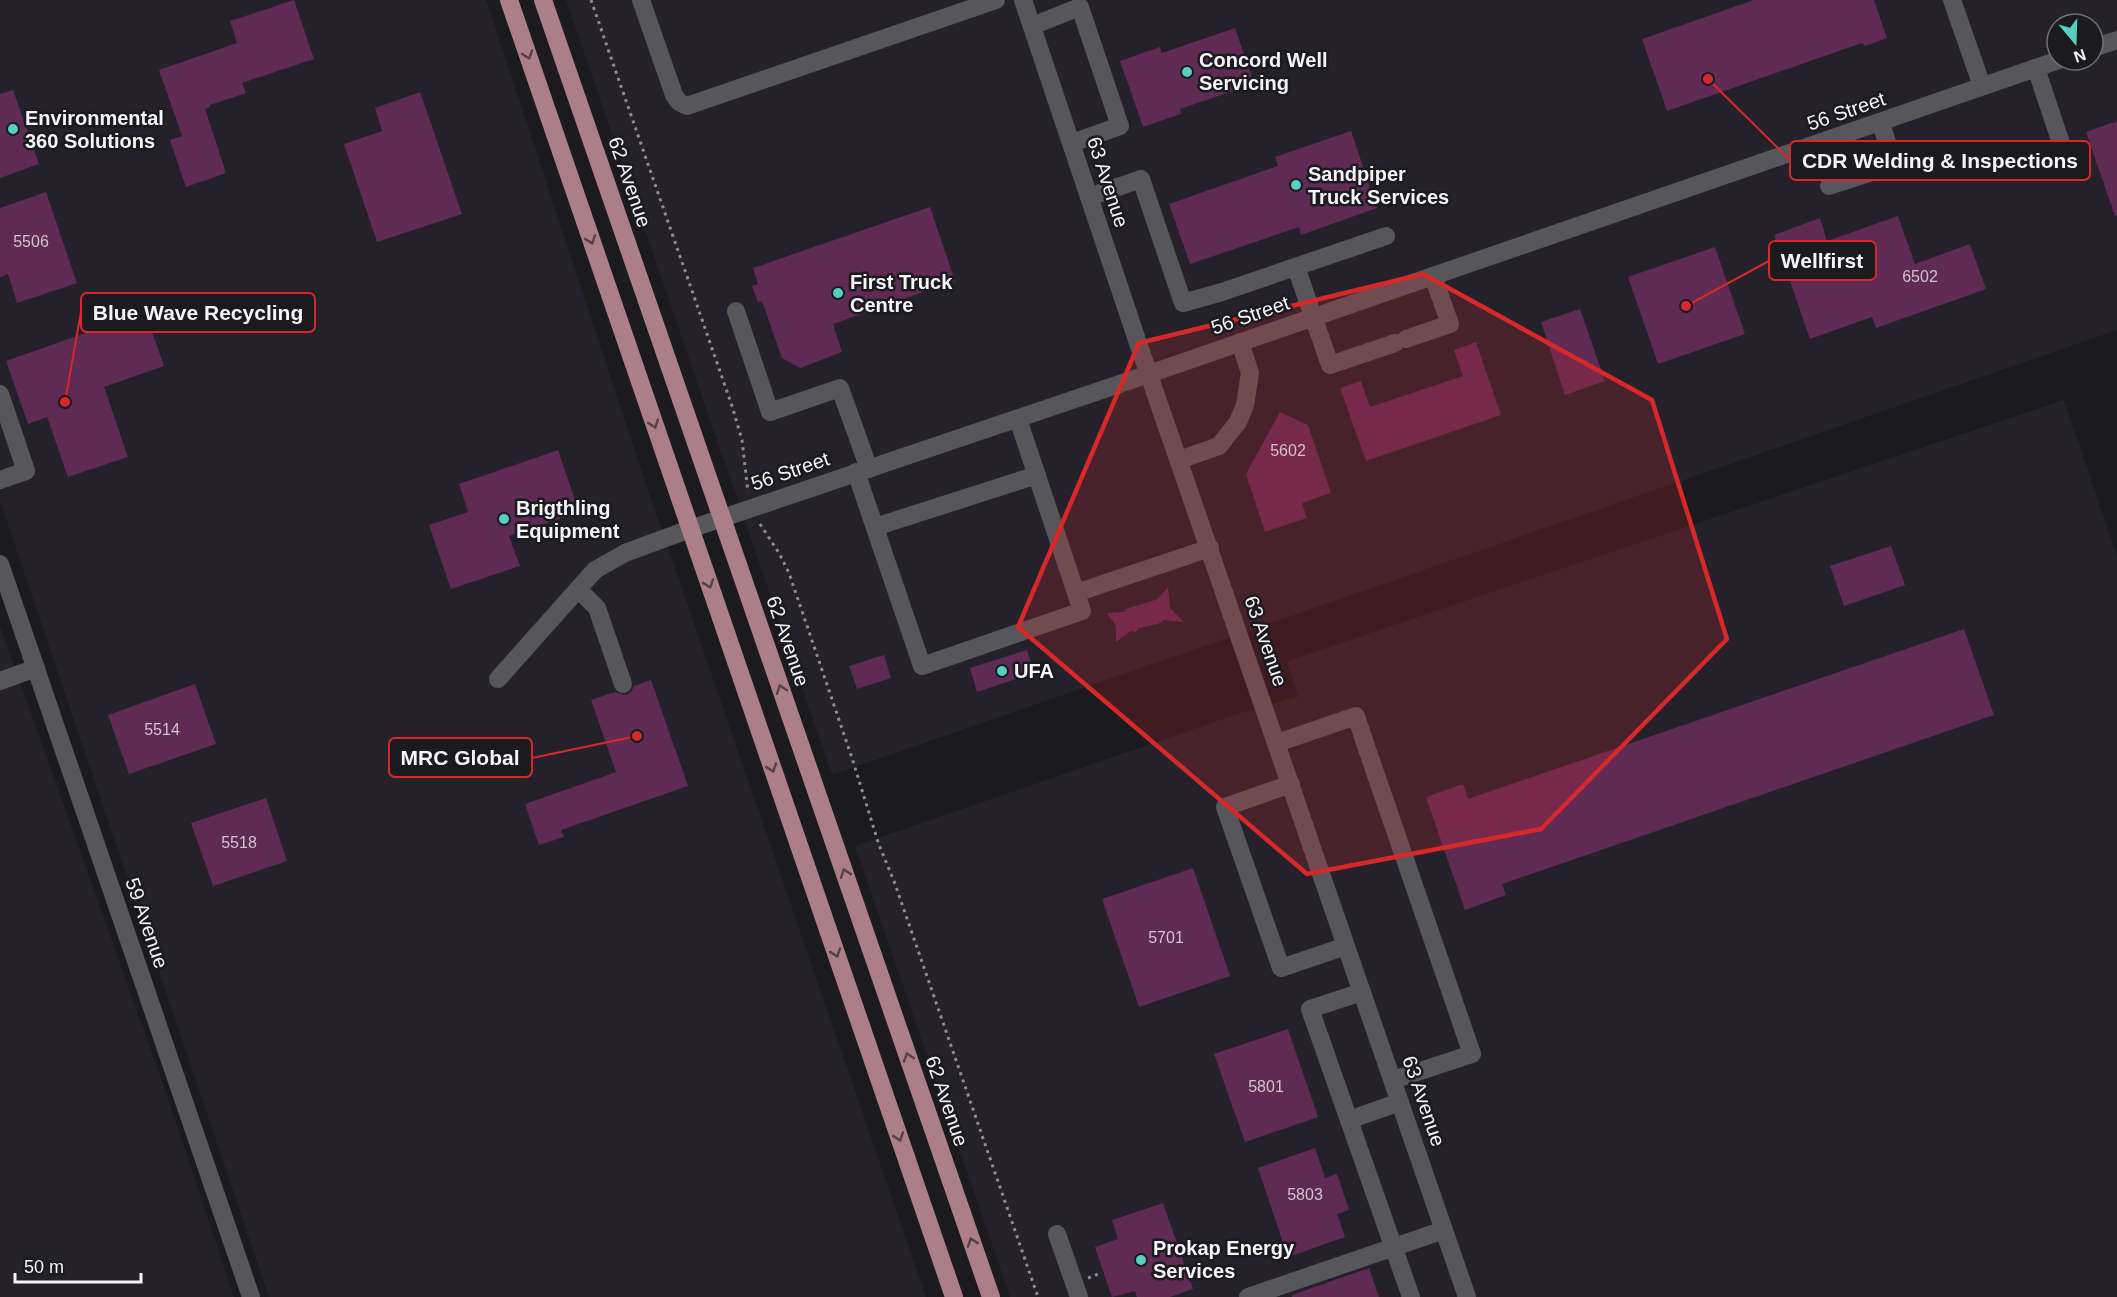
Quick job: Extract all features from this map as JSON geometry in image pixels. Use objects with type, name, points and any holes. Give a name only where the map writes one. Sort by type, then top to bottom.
[{"type":"main road","points":[[508,0],[954,1297]]},
{"type":"main road","name":"62 Avenue","points":[[543,0],[991,1297]]},
{"type":"street","points":[[641,0],[674,95],[679,102],[687,106],[996,0]]},
{"type":"street","name":"63 Avenue","points":[[1023,0],[1149,374],[1467,1297]]},
{"type":"street","points":[[1952,0],[1982,87]]},
{"type":"street","points":[[1032,26],[1080,8],[1120,126],[1072,143]]},
{"type":"street","name":"56 Street","points":[[498,679],[595,570],[625,553],[721,518],[1149,374],[2045,65]]},
{"type":"street","points":[[2036,68],[2068,164]]},
{"type":"street","points":[[1828,186],[1894,165],[1881,123]]},
{"type":"street","points":[[1089,197],[1141,179],[1183,303],[1386,236]]},
{"type":"street","points":[[1296,267],[1330,365],[1450,324],[1433,276]]},
{"type":"street","points":[[736,311],[770,412],[840,388],[875,527],[922,666],[1082,611],[1018,418]]},
{"type":"street","points":[[1179,460],[1219,446],[1238,423],[1245,405],[1250,374],[1240,342]]},
{"type":"street","points":[[0,394],[26,471],[0,480]]},
{"type":"street","points":[[875,527],[1036,475]]},
{"type":"street","points":[[1076,593],[1210,548]]},
{"type":"street","name":"59 Avenue","points":[[0,564],[251,1297]]},
{"type":"street","points":[[578,589],[597,608],[623,684]]},
{"type":"street","points":[[0,681],[36,668]]},
{"type":"street","points":[[1277,743],[1356,717],[1362,734],[1472,1054],[1393,1080]]},
{"type":"street","points":[[1291,784],[1225,807],[1281,968],[1346,946]]},
{"type":"street","points":[[1362,992],[1310,1010],[1411,1297]]},
{"type":"street","points":[[1349,1120],[1400,1102]]},
{"type":"street","points":[[1248,1297],[1444,1230]]},
{"type":"street","points":[[1057,1234],[1079,1297]]},
{"type":"path","points":[[591,0],[732,406],[742,440],[746,487]]},
{"type":"path","points":[[762,530],[789,573],[879,845],[894,881],[1038,1297]]},
{"type":"highlighted area","points":[[1423,274],[1652,400],[1727,639],[1541,829],[1307,874],[1018,627],[1139,343]]},
{"type":"shaded area","points":[[0,0],[486,0],[648,490],[926,1297],[269,1297],[0,501]]},
{"type":"shaded area","points":[[566,0],[2117,0],[2117,330],[832,775]]},
{"type":"shaded area","points":[[2064,400],[2117,557],[2117,1297],[1010,1297],[855,846],[1238,714],[1298,696],[1287,661]]},
{"type":"shaded area","points":[[0,626],[169,1101],[234,1297],[0,1297]]},
{"type":"building","points":[[294,0],[314,59],[242,83],[246,93],[210,105],[205,109],[226,173],[186,187],[170,140],[182,136],[159,70],[237,43],[230,21]]},
{"type":"building","points":[[1754,0],[1874,0],[1887,38],[1865,46],[1862,43],[1667,111],[1642,39]]},
{"type":"building","name":"Concord Well Servicing","points":[[1235,28],[1254,84],[1180,109],[1181,114],[1143,127],[1120,61],[1160,47],[1162,53]]},
{"type":"building","name":"Environmental 360 Solutions","points":[[13,90],[39,164],[0,178],[0,94]]},
{"type":"building","points":[[420,92],[462,214],[377,242],[344,144],[382,131],[375,108]]},
{"type":"building","points":[[2117,121],[2117,215],[2115,216],[2086,132]]},
{"type":"building","name":"Sandpiper Truck Services","points":[[1351,131],[1377,208],[1301,235],[1299,227],[1190,264],[1169,204],[1278,166],[1275,157]]},
{"type":"building","points":[[46,192],[77,283],[17,303],[8,274],[0,277],[0,208]]},
{"type":"building","name":"First Truck Centre","points":[[930,207],[955,281],[833,324],[842,352],[800,368],[782,358],[762,301],[758,302],[752,286],[758,284],[753,268]]},
{"type":"building","points":[[1898,216],[1915,264],[1970,244],[1986,289],[1876,328],[1872,317],[1810,339],[1774,235],[1820,218],[1827,241]]},
{"type":"building","points":[[1715,247],[1745,334],[1658,364],[1628,277]]},
{"type":"building","points":[[1580,309],[1605,381],[1565,395],[1541,322]]},
{"type":"building","points":[[145,312],[164,366],[104,387],[128,457],[68,477],[47,417],[28,424],[6,361]]},
{"type":"building","points":[[1476,342],[1501,415],[1366,461],[1340,388],[1361,381],[1370,407],[1463,376],[1454,350]]},
{"type":"building","points":[[1280,412],[1308,425],[1331,493],[1302,503],[1307,518],[1265,532],[1246,474]]},
{"type":"building","name":"Brigthling Equipment","points":[[558,450],[579,512],[509,536],[520,566],[451,589],[429,525],[468,512],[459,484]]},
{"type":"building","points":[[1891,546],[1905,585],[1844,606],[1830,566]]},
{"type":"building","points":[[1168,587],[1170,608],[1184,622],[1164,620],[1158,624],[1139,628],[1136,632],[1130,631],[1116,642],[1116,626],[1107,613],[1124,612],[1126,609],[1158,599]]},
{"type":"building","points":[[1964,629],[1994,715],[1502,884],[1506,895],[1465,910],[1426,797],[1463,784],[1468,799]]},
{"type":"building","name":"UFA","points":[[1027,650],[1034,673],[977,692],[970,668]]},
{"type":"building","points":[[884,655],[891,678],[857,689],[849,666]]},
{"type":"building","points":[[651,680],[688,786],[561,830],[564,837],[539,845],[525,804],[616,772],[591,700],[615,692],[626,695],[634,686]]},
{"type":"building","points":[[195,684],[216,744],[129,774],[108,715]]},
{"type":"building","points":[[266,798],[287,861],[213,886],[191,823]]},
{"type":"building","points":[[1193,868],[1230,976],[1139,1007],[1102,899]]},
{"type":"building","points":[[1288,1029],[1318,1117],[1245,1142],[1214,1054]]},
{"type":"building","points":[[1315,1148],[1325,1178],[1337,1174],[1349,1210],[1337,1214],[1345,1237],[1288,1257],[1258,1168]]},
{"type":"building","name":"Prokap Energy Services","points":[[1163,1203],[1193,1289],[1170,1297],[1137,1297],[1135,1291],[1112,1297],[1095,1247],[1118,1239],[1112,1220]]},
{"type":"building","points":[[1369,1268],[1379,1297],[1292,1297],[1292,1295]]},
{"type":"place","name":"Concord Well Servicing","points":[[1187,72]]},
{"type":"place","name":"CDR Welding & Inspections","points":[[1708,79]]},
{"type":"place","name":"Environmental 360 Solutions","points":[[13,129]]},
{"type":"place","name":"Sandpiper Truck Services","points":[[1296,185]]},
{"type":"place","name":"First Truck Centre","points":[[838,293]]},
{"type":"place","name":"Wellfirst","points":[[1686,306]]},
{"type":"place","name":"Blue Wave Recycling","points":[[65,402]]},
{"type":"place","name":"Brigthling Equipment","points":[[504,519]]},
{"type":"place","name":"UFA","points":[[1002,671]]},
{"type":"place","name":"MRC Global","points":[[637,736]]},
{"type":"place","name":"Prokap Energy Services","points":[[1141,1260]]}]
